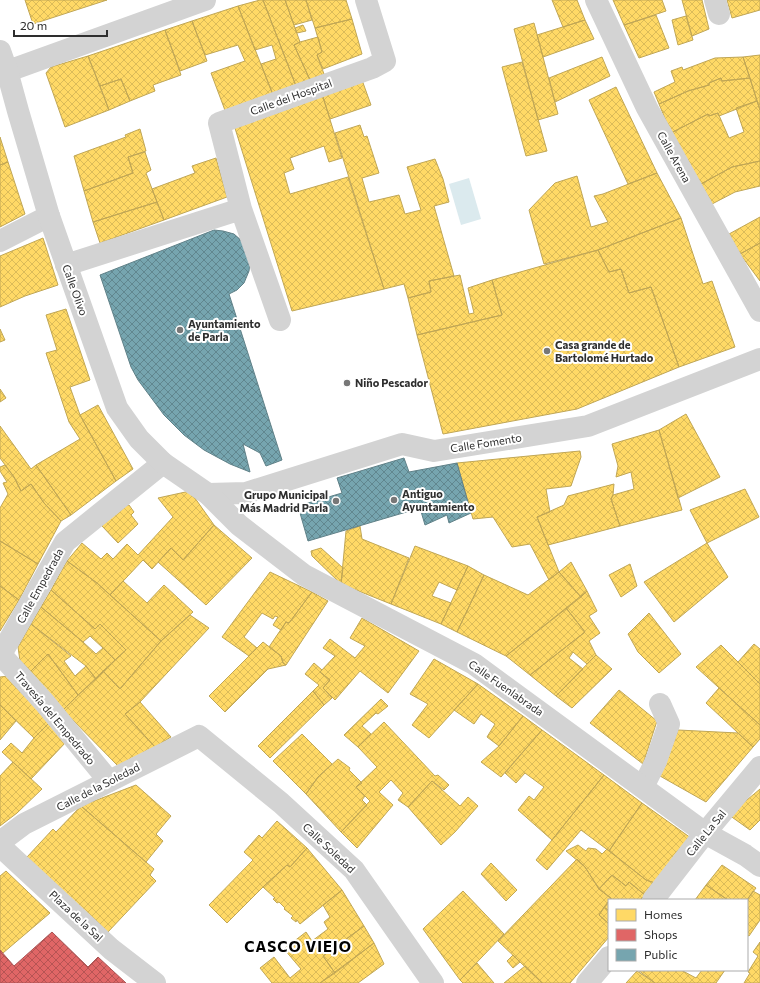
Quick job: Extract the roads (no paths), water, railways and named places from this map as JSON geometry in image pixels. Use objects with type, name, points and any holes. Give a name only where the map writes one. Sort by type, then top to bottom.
[{"type":"street","points":[[4,73],[205,0]]},
{"type":"street","name":"Calle del Hospital","points":[[280,320],[240,209],[219,123],[372,68],[384,61],[366,0]]},
{"type":"street","name":"Calle Arena","points":[[596,0],[647,108],[760,311]]},
{"type":"street","name":"Calle Olivo","points":[[0,51],[4,73],[18,111],[49,216],[117,408],[139,439],[163,463],[208,494]]},
{"type":"street","points":[[66,264],[240,209]]},
{"type":"street","points":[[0,241],[49,216]]},
{"type":"street","name":"Calle Fomento","points":[[208,494],[246,493],[402,444],[434,451],[588,426],[760,359]]},
{"type":"street","name":"Calle Empedrada","points":[[0,656],[65,542],[163,463]]},
{"type":"street","name":"Calle Fuenlabrada","points":[[208,494],[238,525],[304,576],[474,664],[705,833],[745,855],[760,866]]},
{"type":"street","name":"Travesía del Empedrado","points":[[0,656],[44,702],[109,781]]},
{"type":"street","points":[[643,787],[656,761],[669,724],[660,704]]},
{"type":"street","name":"Calle de la Soledad","points":[[0,842],[24,824],[199,736]]},
{"type":"street","name":"Calle Soledad","points":[[199,736],[281,803],[354,870],[433,983]]},
{"type":"street","name":"Calle La Sal","points":[[654,899],[705,833],[760,767]]},
{"type":"street","name":"Plaza de la Sal","points":[[0,846],[111,949],[155,983]]},
{"type":"street","points":[[587,983],[608,958]]},
{"type":"place","name":"Ayuntamiento de Parla","points":[[180,330]]},
{"type":"place","name":"Casa grande de Bartolomé Hurtado","points":[[547,351]]},
{"type":"place","name":"Niño Pescador","points":[[347,383]]},
{"type":"place","name":"Antiguo Ayuntamiento","points":[[394,500]]},
{"type":"place","name":"Grupo Municipal Más Madrid Parla","points":[[336,501]]},
{"type":"district","name":"CASCO VIEJO","points":[[298,947]]}]
